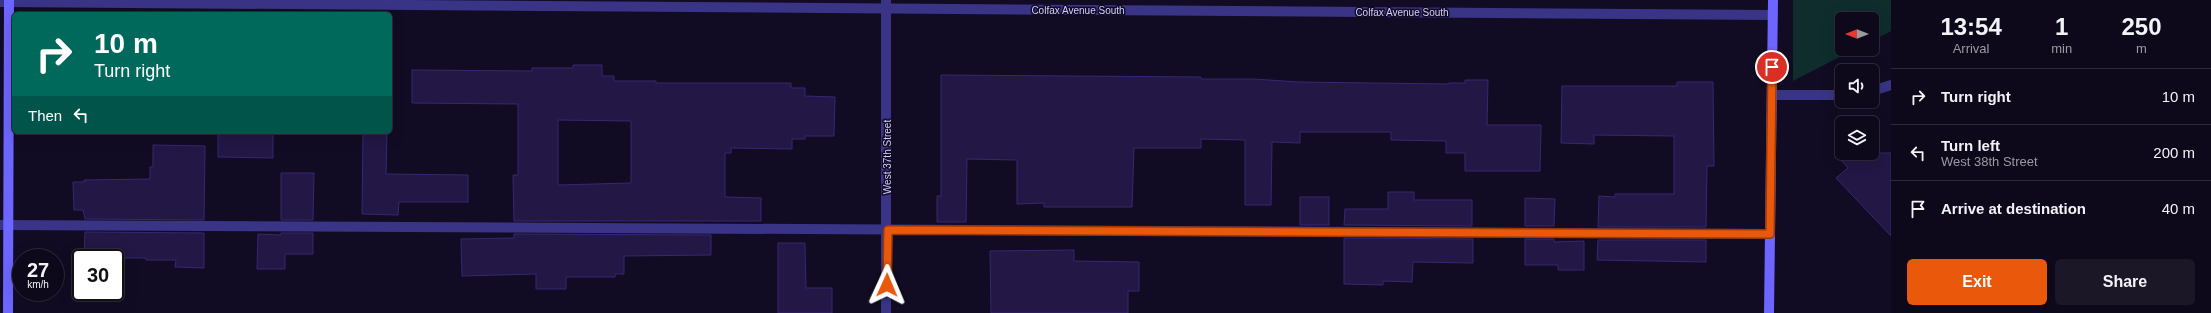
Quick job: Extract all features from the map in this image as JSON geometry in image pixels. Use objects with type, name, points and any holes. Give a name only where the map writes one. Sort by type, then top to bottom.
[{"type":"street","points":[[1769,313],[1773,0]]},
{"type":"street","points":[[6,1],[4,225],[8,313]]},
{"type":"street","name":"Colfax Avenue South","points":[[6,1],[886,4],[1773,15]]},
{"type":"street","name":"West 37th Street","points":[[886,4],[888,230],[886,313]]},
{"type":"street","points":[[1879,89],[1891,85]]},
{"type":"street","points":[[1772,95],[1835,95]]},
{"type":"street","points":[[4,225],[1770,234]]},
{"type":"green space","points":[[1793,0],[1891,0],[1891,31],[1879,37],[1879,12],[1835,12],[1835,56],[1841,56],[1793,81]]},
{"type":"building","points":[[573,65],[602,65],[602,76],[614,76],[614,81],[656,81],[656,83],[791,83],[791,88],[805,88],[805,96],[835,97],[834,136],[805,136],[805,139],[792,139],[792,149],[731,148],[731,153],[725,153],[725,197],[761,198],[761,221],[514,221],[513,175],[518,175],[518,104],[412,103],[412,70],[532,71],[532,68],[573,68]],"holes":[[[558,120],[631,121],[631,183],[558,185]]]},
{"type":"building","points":[[941,75],[1201,77],[1201,79],[1254,79],[1298,82],[1449,84],[1465,83],[1465,80],[1488,80],[1487,125],[1541,125],[1540,171],[1465,171],[1465,153],[1446,153],[1446,141],[1391,140],[1391,132],[1300,132],[1300,143],[1272,142],[1271,205],[1245,205],[1245,140],[1201,139],[1201,148],[1134,148],[1132,207],[1044,207],[1044,203],[1017,204],[1017,160],[967,159],[966,222],[937,222],[937,196],[941,196]]},
{"type":"building","points":[[1677,82],[1713,82],[1714,166],[1707,166],[1706,227],[1598,227],[1599,196],[1615,197],[1615,194],[1674,194],[1674,136],[1594,135],[1594,144],[1561,143],[1562,86],[1677,86]]},
{"type":"building","points":[[218,134],[273,134],[273,158],[218,157]]},
{"type":"building","points":[[363,134],[387,134],[386,174],[468,175],[468,202],[399,202],[398,215],[362,214]]},
{"type":"building","points":[[153,145],[205,146],[204,220],[85,219],[83,210],[74,210],[73,182],[84,182],[84,180],[150,179],[150,167],[153,167]]},
{"type":"building","points":[[1879,153],[1891,153],[1891,236],[1836,178],[1848,168],[1841,160],[1879,160]]},
{"type":"building","points":[[281,173],[314,173],[313,220],[281,220]]},
{"type":"building","points":[[1388,192],[1414,192],[1414,200],[1472,200],[1472,226],[1344,225],[1345,209],[1388,209]]},
{"type":"building","points":[[1300,197],[1329,197],[1329,225],[1300,225]]},
{"type":"building","points":[[1525,198],[1555,199],[1554,226],[1525,226]]},
{"type":"building","points":[[85,232],[204,233],[204,268],[175,267],[176,260],[124,258],[124,249],[84,249]]},
{"type":"building","points":[[281,233],[313,233],[313,254],[285,254],[285,269],[257,269],[258,234],[281,235]]},
{"type":"building","points":[[514,234],[711,235],[711,255],[624,256],[624,274],[615,274],[615,277],[566,277],[566,289],[536,289],[536,274],[462,276],[461,239],[514,238]]},
{"type":"building","points":[[1344,238],[1473,239],[1473,263],[1413,262],[1412,282],[1383,281],[1383,285],[1344,284]]},
{"type":"building","points":[[1525,239],[1554,239],[1554,242],[1584,241],[1584,270],[1558,270],[1558,265],[1525,265]]},
{"type":"building","points":[[1598,240],[1706,240],[1706,262],[1597,260]]},
{"type":"building","points":[[778,243],[805,243],[806,288],[832,288],[832,313],[778,313]]},
{"type":"building","points":[[1074,250],[1074,261],[1139,262],[1139,291],[1128,291],[1128,313],[991,313],[990,251]]},
{"type":"route","points":[[887,285],[888,230],[1770,234],[1772,67]]}]
